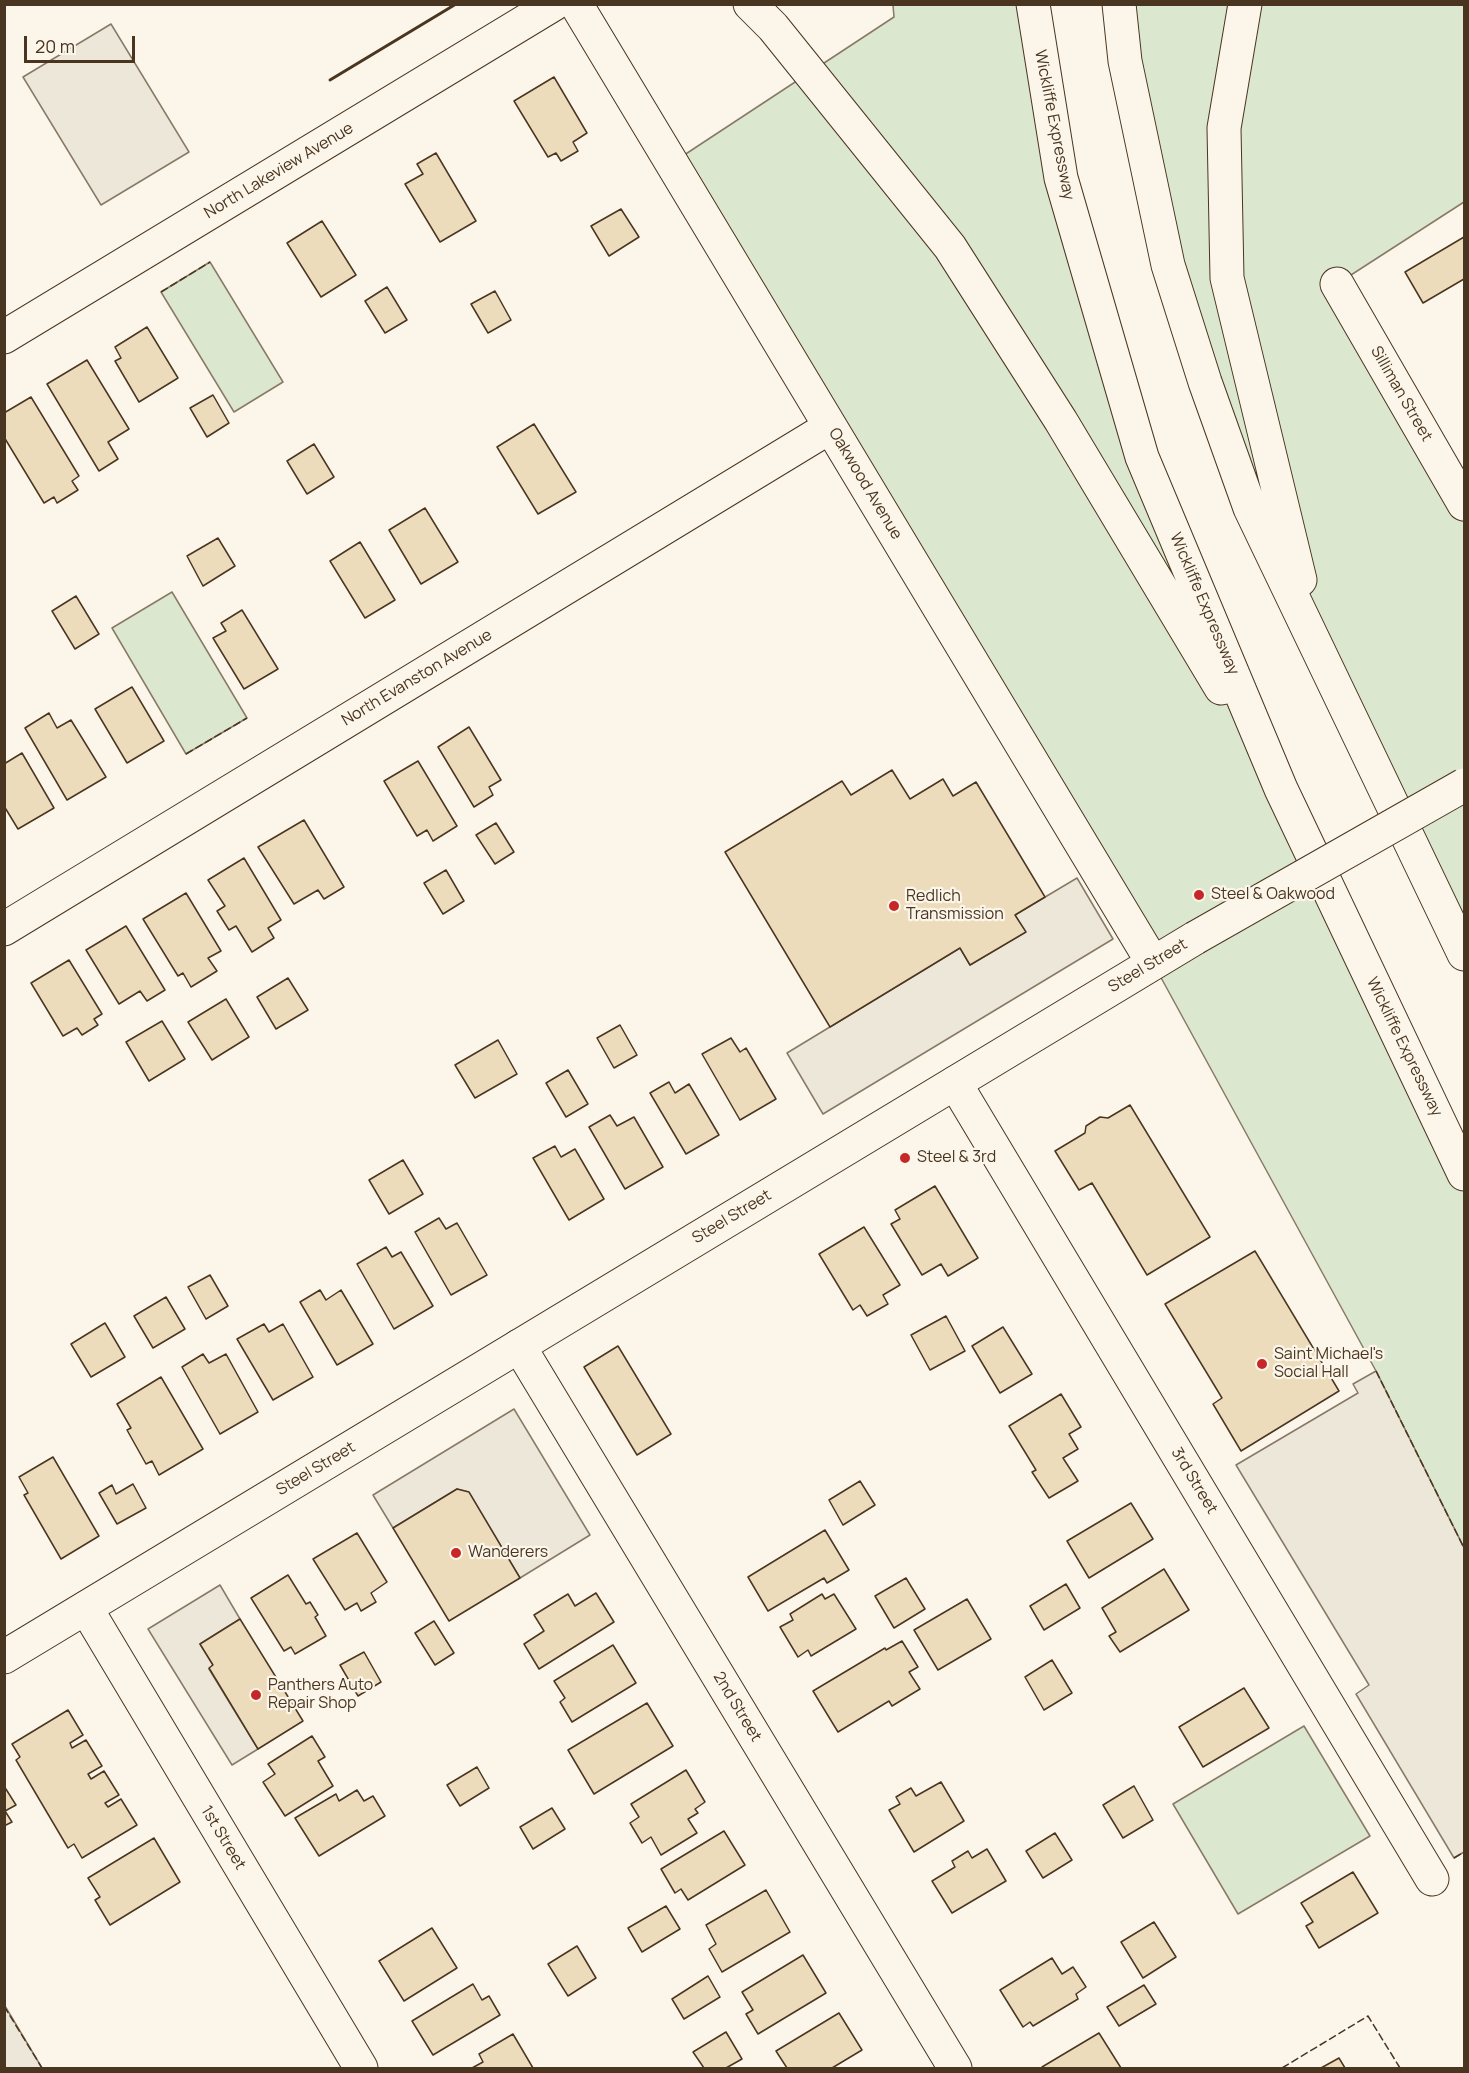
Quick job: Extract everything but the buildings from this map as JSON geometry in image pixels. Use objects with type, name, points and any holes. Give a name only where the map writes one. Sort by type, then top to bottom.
[{"type":"main road","name":"North Lakeview Avenue","points":[[4,337],[554,4]]},
{"type":"main road","name":"Oakwood Avenue","points":[[576,4],[1153,963]]},
{"type":"main road","points":[[750,4],[772,27],[950,247],[1061,422],[1281,789]]},
{"type":"main road","name":"Wickliffe Expressway","points":[[1033,4],[1061,178],[1142,457],[1281,789],[1464,1174]]},
{"type":"main road","points":[[1119,4],[1125,61],[1168,265],[1204,382],[1250,508],[1464,954]]},
{"type":"main road","points":[[1245,4],[1224,128],[1227,278],[1316,646]]},
{"type":"main road","name":"Silliman Street","points":[[1337,284],[1464,504]]},
{"type":"main road","name":"North Evanston Avenue","points":[[4,929],[830,428]]},
{"type":"main road","name":"Steel Street","points":[[4,1657],[1153,963],[1464,785]]},
{"type":"main road","name":"3rd Street","points":[[955,1083],[1432,1879]]},
{"type":"main road","name":"2nd Street","points":[[519,1346],[955,2068]]},
{"type":"main road","name":"1st Street","points":[[86,1608],[361,2068]]},
{"type":"green space","points":[[893,5],[1033,5],[1142,457],[1464,1161],[1464,1548],[1376,1371],[1153,963],[672,163],[894,17]]},
{"type":"green space","points":[[1119,5],[1464,5],[1464,202],[1337,284],[1464,504],[1464,954],[1205,382]]},
{"type":"green space","points":[[210,262],[283,382],[234,412],[161,292]]},
{"type":"green space","points":[[172,592],[247,718],[186,754],[112,628]]},
{"type":"green space","points":[[1304,1726],[1370,1836],[1238,1914],[1173,1804]]},
{"type":"shaded area","points":[[111,24],[189,152],[101,205],[23,77]]},
{"type":"shaded area","points":[[1077,878],[1113,939],[823,1114],[787,1053],[960,948],[970,965],[1025,932],[1015,915]]},
{"type":"shaded area","points":[[1376,1371],[1464,1548],[1464,1852],[1454,1858],[1356,1694],[1369,1685],[1236,1465],[1358,1393],[1353,1384]]},
{"type":"shaded area","points":[[514,1409],[590,1535],[520,1578],[468,1492],[457,1489],[393,1528],[373,1495]]},
{"type":"shaded area","points":[[220,1585],[240,1619],[200,1644],[213,1665],[209,1669],[258,1749],[232,1765],[148,1629]]},
{"type":"shaded area","points":[[5,2006],[42,2068],[5,2068]]},
{"type":"fence","points":[[161,292],[210,262]]},
{"type":"fence","points":[[186,754],[247,718]]},
{"type":"fence","points":[[1376,1371],[1464,1548]]},
{"type":"fence","points":[[1454,1858],[1464,1852]]},
{"type":"fence","points":[[4,2006],[42,2068]]},
{"type":"fence","points":[[1282,2068],[1368,2016],[1400,2068]]},
{"type":"wall","points":[[330,80],[456,4]]},
{"type":"place","name":"Steel & Oakwood","points":[[1199,895]]},
{"type":"place","name":"Redlich Transmission","points":[[894,906]]},
{"type":"place","name":"Steel & 3rd","points":[[905,1158]]},
{"type":"place","name":"Saint Michael's Social Hall","points":[[1262,1364]]},
{"type":"place","name":"Wanderers","points":[[456,1553]]},
{"type":"place","name":"Panthers Auto Repair Shop","points":[[256,1695]]}]
